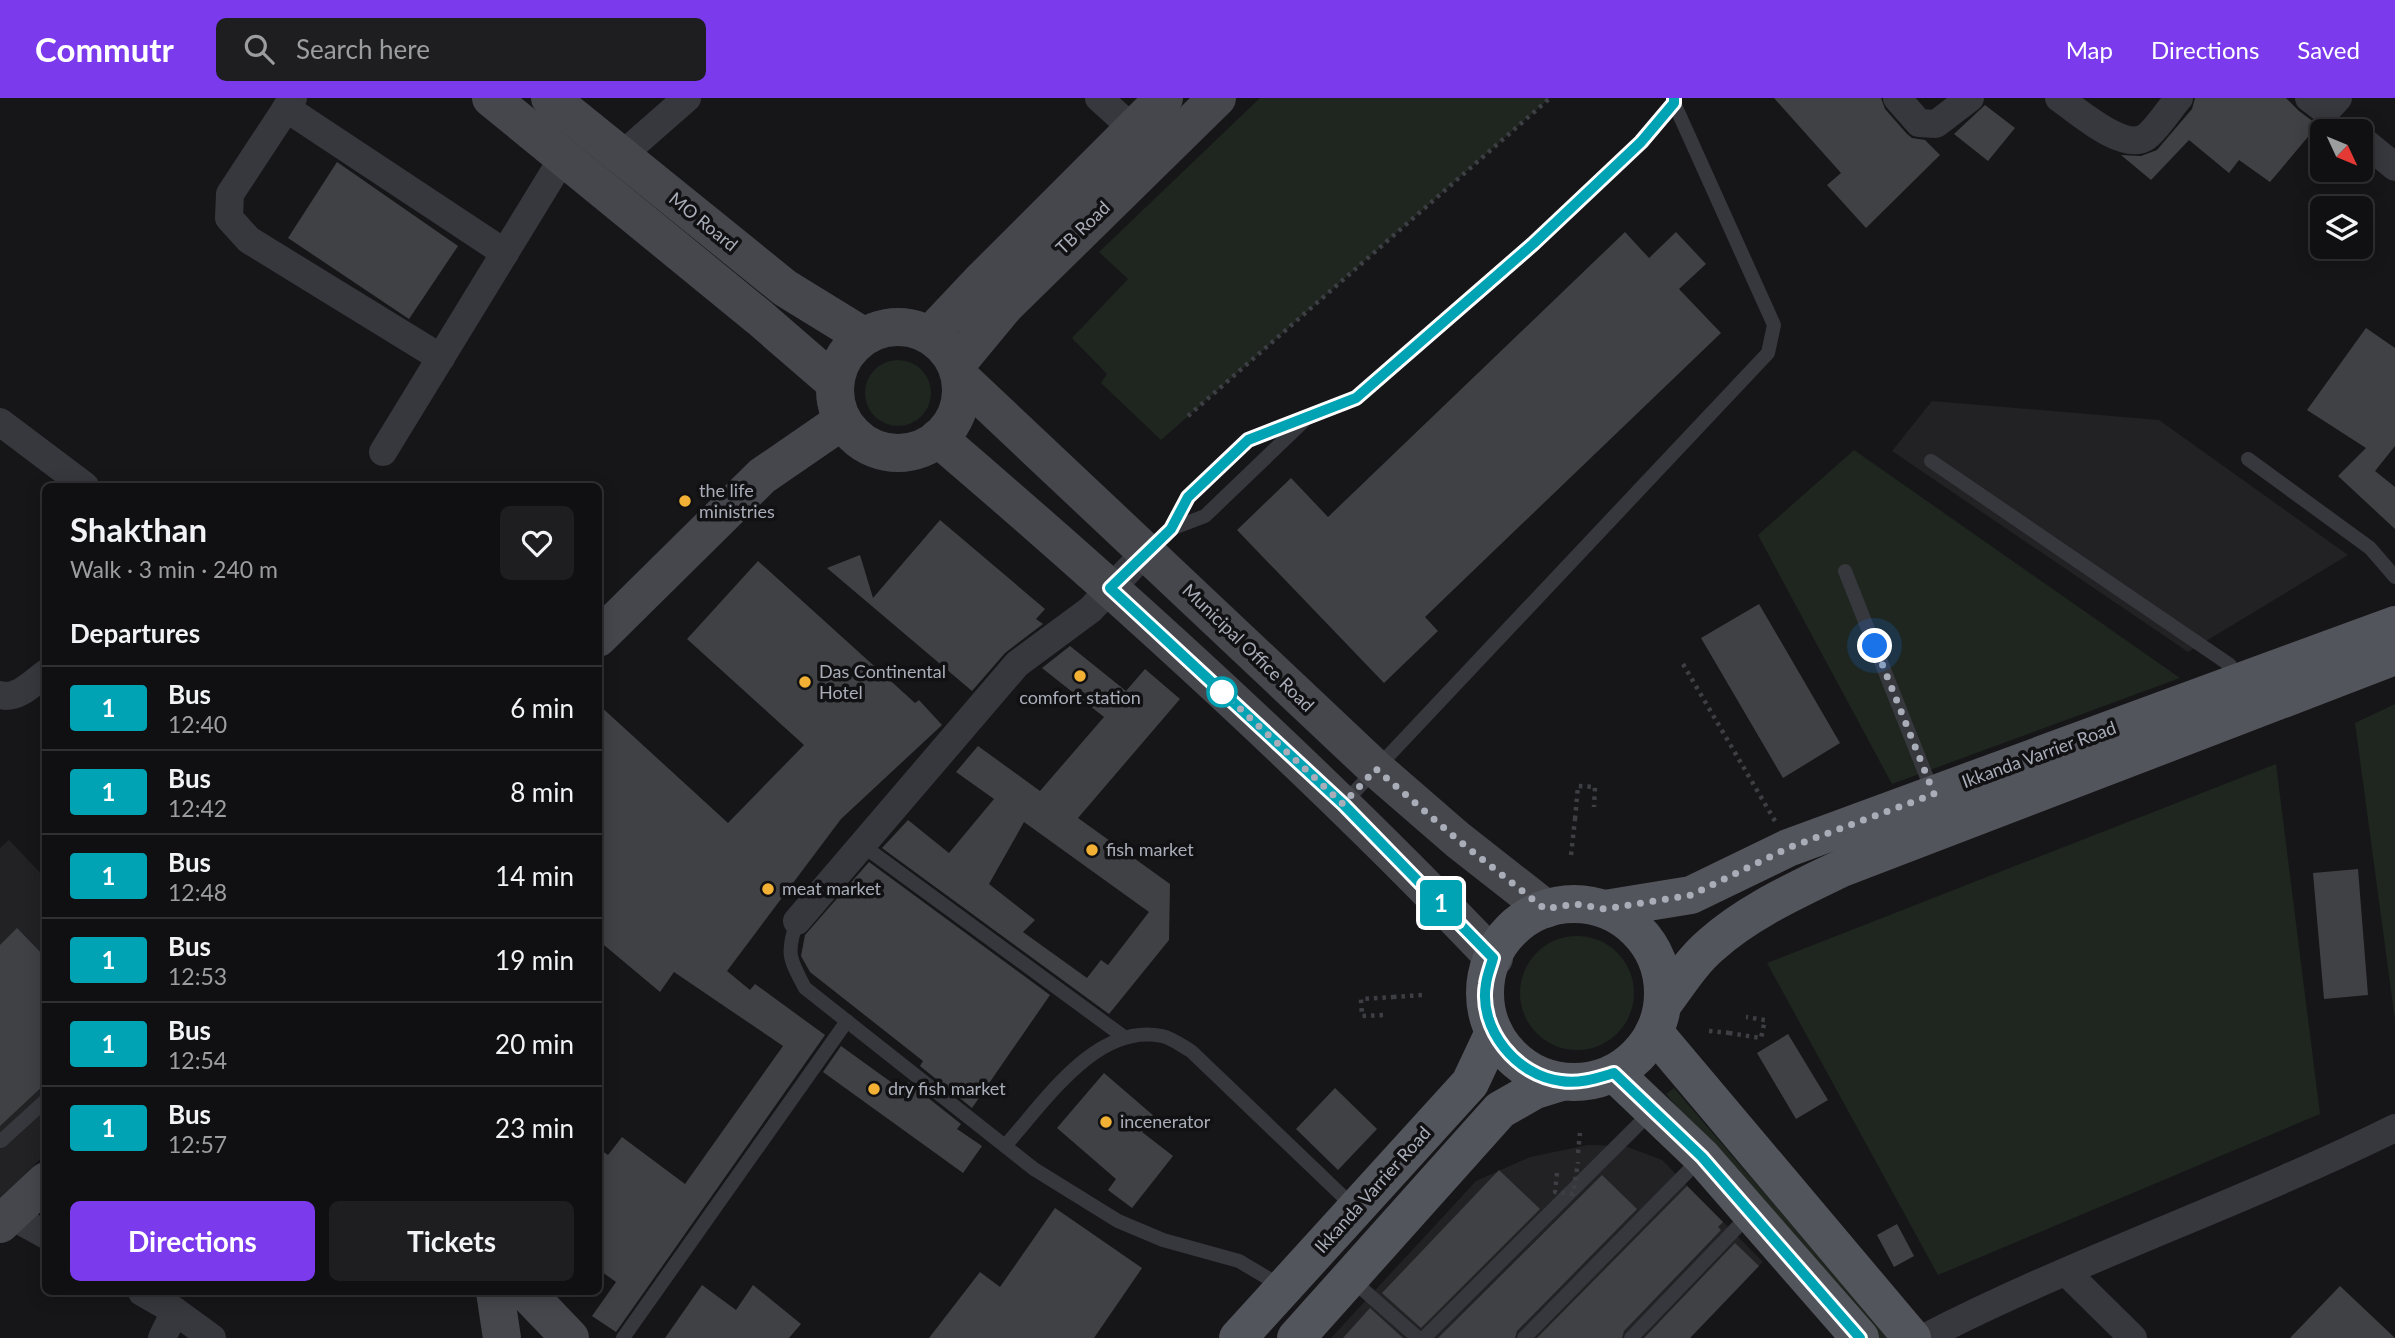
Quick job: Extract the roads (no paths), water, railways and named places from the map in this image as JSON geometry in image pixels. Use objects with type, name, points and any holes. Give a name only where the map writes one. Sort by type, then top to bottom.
[{"type":"main road","points":[[491,98],[760,318],[835,383]]},
{"type":"main road","name":"MO Roard","points":[[550,98],[785,288],[863,336]]},
{"type":"main road","points":[[930,335],[1164,98]]},
{"type":"main road","name":"TB Road","points":[[958,371],[1005,306],[1217,98]]},
{"type":"main road","points":[[897,326],[914,328],[930,335],[946,348],[958,371],[961,390],[958,410],[948,429],[914,452],[893,453],[873,448],[855,437],[842,421],[835,403],[839,364],[850,348],[863,336],[897,326]]},
{"type":"main road","name":"Municipal Office Road","points":[[958,371],[1034,449],[1159,540],[1376,769],[1458,840],[1545,909]]},
{"type":"main road","points":[[602,634],[762,476],[842,421]]},
{"type":"main road","points":[[938,438],[1110,588],[1343,804],[1493,958]]},
{"type":"main road","name":"Ikkanda Varrier Road","points":[[1605,909],[1691,895],[1788,848],[2395,625]]},
{"type":"main road","name":"Ikkanda Varrier Road","points":[[1659,1018],[1690,968],[1718,939],[1743,920],[1830,874],[2395,656]]},
{"type":"main road","points":[[1296,1338],[1500,1110],[1535,1090],[1561,1082],[1588,1081],[1614,1073],[1644,1049],[1659,1018],[1662,974],[1651,946],[1631,924],[1605,909],[1575,904],[1545,909],[1521,922],[1501,942],[1485,985],[1486,1004],[1494,1032],[1510,1055],[1533,1073],[1561,1082]]},
{"type":"main road","points":[[1659,1018],[1912,1338]]},
{"type":"main road","name":"Ikkanda Varrier Road","points":[[1238,1338],[1470,1083],[1494,1032]]},
{"type":"main road","points":[[1614,1073],[1702,1157],[1860,1338]]},
{"type":"main road","points":[[5,1219],[42,1185]]},
{"type":"main road","points":[[495,1295],[502,1338]]},
{"type":"main road","points":[[529,1295],[570,1338]]},
{"type":"street","points":[[622,155],[687,98]]},
{"type":"street","points":[[1099,98],[1133,129]]},
{"type":"street","points":[[1897,98],[1919,122],[1936,124],[1970,98]]},
{"type":"street","points":[[2059,98],[2115,137],[2132,141],[2146,137],[2179,98]]},
{"type":"street","points":[[2324,102],[2340,119]]},
{"type":"street","points":[[441,358],[249,240],[229,219],[230,194],[289,103],[505,253]]},
{"type":"street","points":[[2373,149],[2395,167]]},
{"type":"street","points":[[383,452],[564,156]]},
{"type":"street","points":[[0,422],[81,483]]},
{"type":"street","points":[[797,921],[1017,664],[1090,610],[1159,540]]},
{"type":"street","points":[[0,695],[5,697],[21,692],[42,676]]},
{"type":"street","points":[[1924,1338],[2067,1272],[2316,1167],[2395,1128]]},
{"type":"street","points":[[5,1219],[42,1233]]},
{"type":"street","points":[[2067,1272],[2133,1338]]},
{"type":"street","points":[[147,1295],[212,1338]]},
{"type":"street","points":[[162,1338],[175,1311]]},
{"type":"lane","points":[[1159,540],[1188,497],[1248,440],[1356,398],[1533,244],[1641,142],[1674,101],[1774,325],[1768,353],[1343,804]]},
{"type":"lane","points":[[1159,540],[1205,516],[1309,416]]},
{"type":"lane","points":[[2248,459],[2370,548],[2395,577]]},
{"type":"lane","points":[[1931,461],[2230,665]]},
{"type":"lane","points":[[1845,571],[1934,794]]},
{"type":"lane","points":[[862,845],[1124,1037]]},
{"type":"lane","points":[[797,921],[789,944],[793,966],[805,988],[1034,1170],[1118,1221],[1163,1240],[1239,1261],[1284,1287]]},
{"type":"lane","points":[[623,1338],[847,1021]]},
{"type":"lane","points":[[1005,1146],[1079,1063],[1110,1041],[1137,1033],[1165,1036],[1191,1051],[1356,1209]]},
{"type":"lane","points":[[0,1140],[42,1104]]},
{"type":"lane","points":[[1424,1338],[1654,1109]]},
{"type":"lane","points":[[1524,1338],[1702,1157]]},
{"type":"lane","points":[[1631,1338],[1751,1213]]},
{"type":"lane","points":[[1350,1278],[1418,1338]]},
{"type":"place","name":"the life ministries","points":[[685,501]]},
{"type":"place","name":"comfort station","points":[[1080,676]]},
{"type":"place","name":"Das Continental Hotel","points":[[805,682]]},
{"type":"place","name":"fish market","points":[[1092,850]]},
{"type":"place","name":"meat market","points":[[768,889]]},
{"type":"place","name":"dry fish market","points":[[874,1089]]},
{"type":"place","name":"incenerator","points":[[1106,1122]]}]
